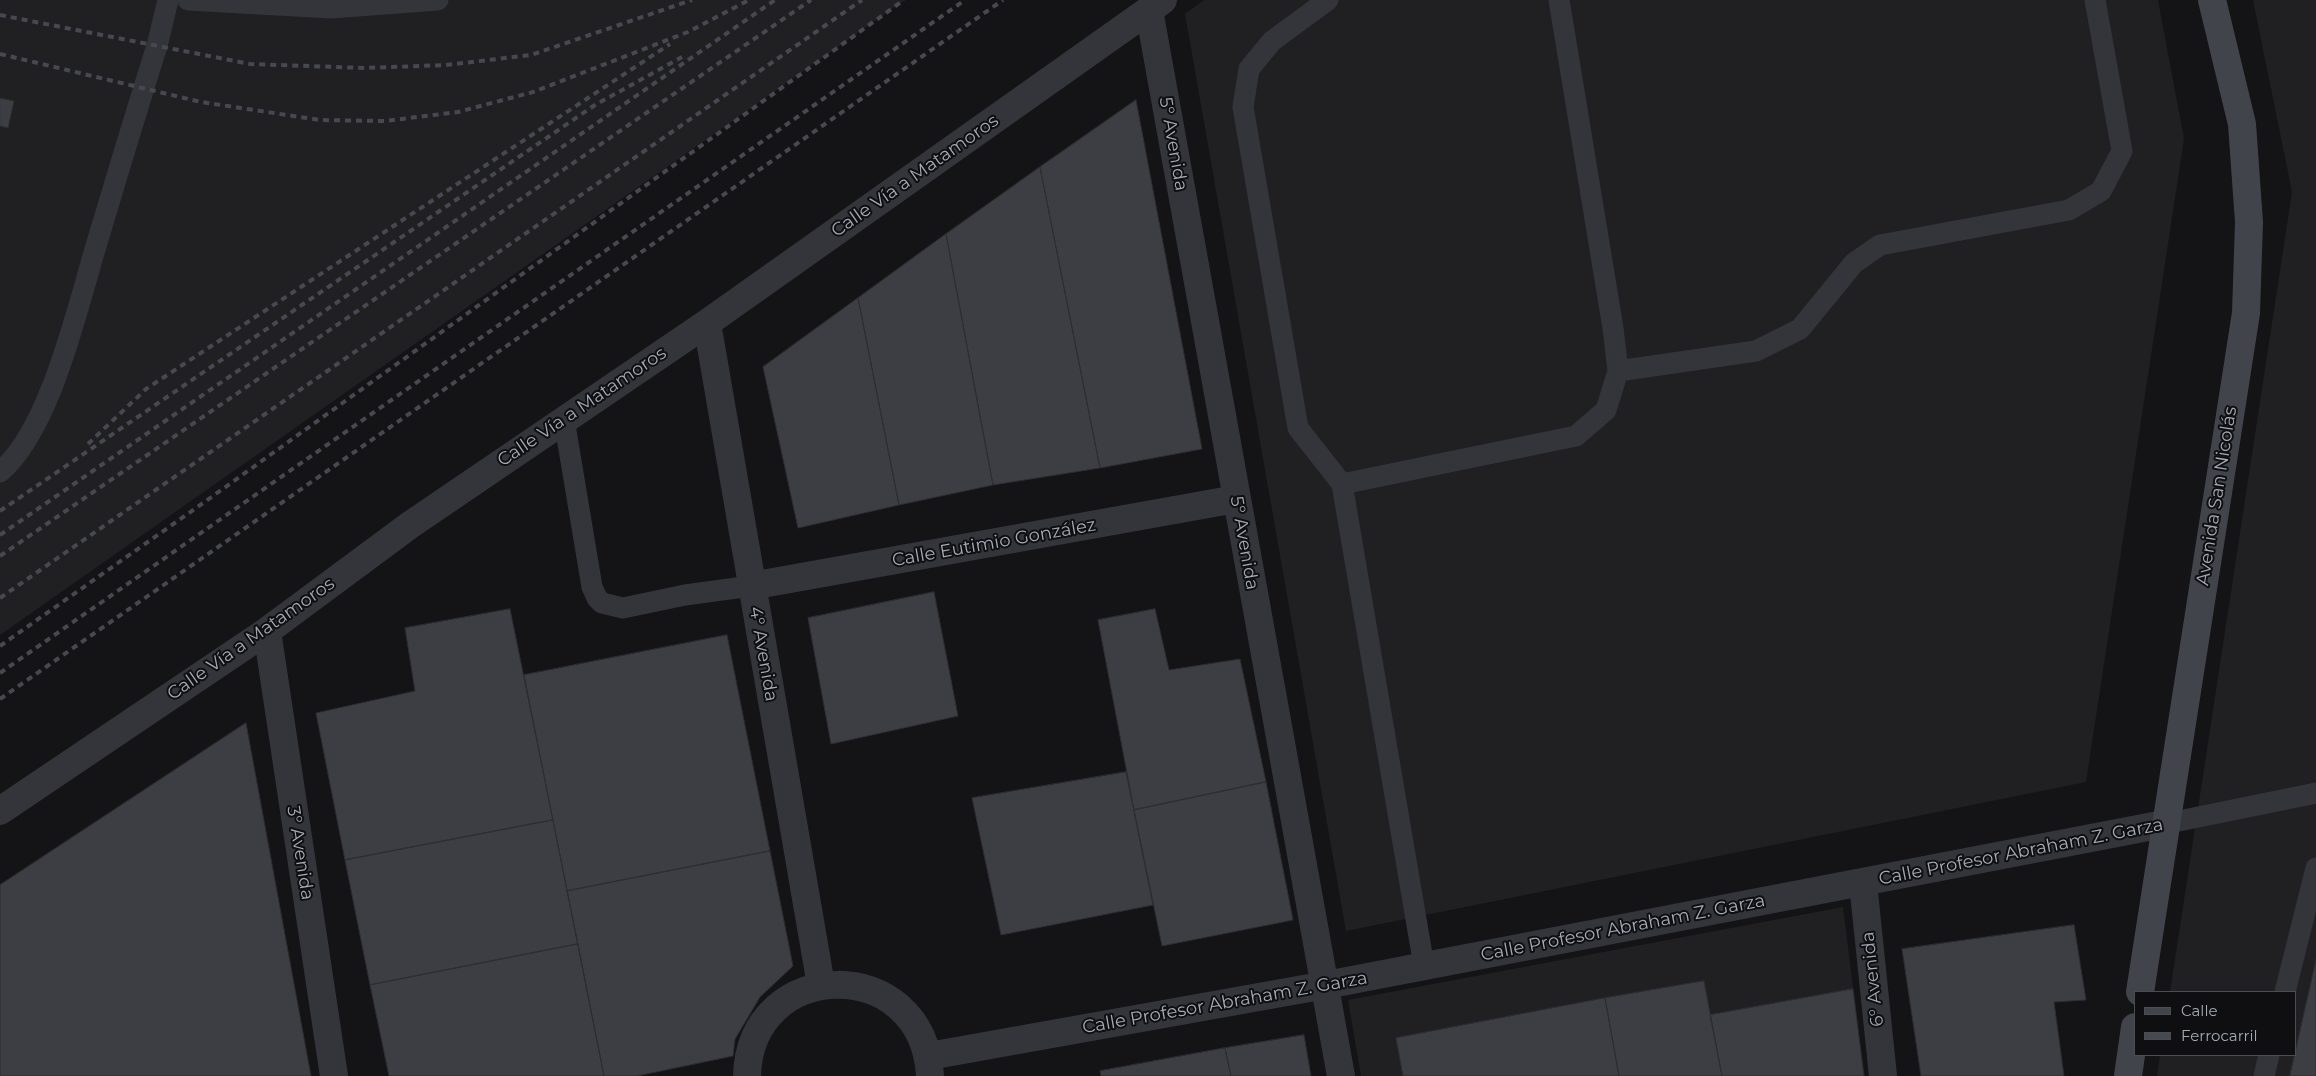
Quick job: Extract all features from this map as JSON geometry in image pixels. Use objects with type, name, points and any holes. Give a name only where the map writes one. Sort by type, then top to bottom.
[{"type":"street","name":"Avenida San Nicolás","points":[[2140,991],[2164,824],[2246,313],[2249,222],[2242,124],[2212,0]]},
{"type":"street","name":"Calle Vía a Matamoros","points":[[0,811],[267,631],[410,525],[707,323],[1156,5]]},
{"type":"street","name":"5° Avenida","points":[[1156,5],[1236,499],[1342,1076]]},
{"type":"street","name":"4° Avenida","points":[[707,323],[821,985]]},
{"type":"street","name":"Calle Eutimio González","points":[[751,586],[1236,499]]},
{"type":"street","name":"3° Avenida","points":[[267,631],[334,1076]]},
{"type":"street","name":"Calle Profesor Abraham Z. Garza","points":[[930,1066],[1326,985],[2164,824]]},
{"type":"street","name":"6° Avenida","points":[[1864,883],[1883,1076]]},
{"type":"street","points":[[747,1076],[748,1056],[761,1025],[784,1000],[821,985],[844,983],[874,990],[900,1005],[918,1029],[930,1066]]},
{"type":"street","points":[[2128,1076],[2134,1033]]},
{"type":"lane","points":[[0,472],[10,463],[39,420],[68,340],[157,46],[168,0]]},
{"type":"lane","points":[[188,0],[331,8],[438,0]]},
{"type":"lane","points":[[1328,0],[1272,41],[1249,69],[1243,107],[1298,428],[1342,484],[1424,966]]},
{"type":"lane","points":[[1342,484],[1576,436],[1606,410],[1618,371],[1614,328],[1559,0]]},
{"type":"lane","points":[[1618,371],[1756,351],[1800,329],[1854,263],[1880,245],[2069,210],[2101,191],[2122,151],[2095,0]]},
{"type":"lane","points":[[564,420],[592,587],[597,598],[602,603],[623,608],[685,595],[751,586]]},
{"type":"lane","name":"Calle Profesor Abraham Z. Garza","points":[[2164,824],[2316,793]]},
{"type":"lane","points":[[2285,991],[2316,868]]},
{"type":"lane","points":[[2264,1076],[2270,1056]]},
{"type":"shaded area","points":[[0,0],[905,0],[0,635]]},
{"type":"shaded area","points":[[1204,0],[2158,0],[2184,139],[2086,782],[1346,931],[1185,14]]},
{"type":"shaded area","points":[[2253,0],[2316,0],[2316,1076],[2157,1076],[2160,1056],[2296,1056],[2296,991],[2170,991],[2292,192]]},
{"type":"shaded area","points":[[1843,907],[1864,1076],[1361,1076],[1348,1000]]},
{"type":"building","points":[[0,98],[14,101],[8,128],[0,126]]},
{"type":"building","points":[[1136,100],[1202,449],[1100,468],[1040,167]]},
{"type":"building","points":[[1040,167],[1100,468],[993,485],[946,234]]},
{"type":"building","points":[[946,234],[993,485],[899,505],[858,298]]},
{"type":"building","points":[[858,298],[899,505],[798,528],[763,367]]},
{"type":"building","points":[[934,592],[958,716],[831,744],[808,618]]},
{"type":"building","points":[[510,609],[553,820],[345,860],[316,713],[415,691],[405,628]]},
{"type":"building","points":[[1155,609],[1169,670],[1240,659],[1266,782],[1134,810],[1098,620]]},
{"type":"building","points":[[727,635],[770,851],[567,891],[524,675]]},
{"type":"building","points":[[246,723],[311,1076],[0,1076],[0,885]]},
{"type":"building","points":[[1126,772],[1153,905],[1001,935],[972,798]]},
{"type":"building","points":[[1266,782],[1293,920],[1162,946],[1134,810]]},
{"type":"building","points":[[553,820],[578,944],[370,985],[345,860]]},
{"type":"building","points":[[770,851],[793,966],[760,997],[735,1039],[733,1056],[637,1076],[604,1076],[567,891]]},
{"type":"building","points":[[2074,925],[2086,1000],[2054,1002],[2064,1076],[1921,1076],[1902,949]]},
{"type":"building","points":[[578,944],[604,1076],[389,1076],[370,985]]},
{"type":"building","points":[[2316,960],[2316,1076],[2290,1076]]},
{"type":"building","points":[[1704,981],[1722,1076],[1619,1076],[1605,998]]},
{"type":"building","points":[[1853,989],[1864,1076],[1722,1076],[1710,1015]]},
{"type":"building","points":[[1605,998],[1619,1076],[1403,1076],[1396,1038]]},
{"type":"building","points":[[1304,1035],[1311,1076],[1231,1076],[1225,1048]]},
{"type":"building","points":[[1225,1048],[1231,1076],[1101,1076],[1100,1071]]},
{"type":"railway","points":[[0,15],[250,64],[365,68],[446,65],[531,55],[692,0]]},
{"type":"railway","points":[[0,54],[201,102],[320,120],[385,121],[458,112],[533,92],[688,32],[749,0]]},
{"type":"railway","points":[[0,535],[775,0]]},
{"type":"railway","points":[[0,556],[811,0]]},
{"type":"railway","points":[[0,598],[862,0]]},
{"type":"railway","points":[[0,646],[206,501],[904,0]]},
{"type":"railway","points":[[0,673],[965,0]]},
{"type":"railway","points":[[0,699],[1003,0]]},
{"type":"railway","points":[[88,444],[146,389],[670,44]]},
{"type":"railway","points":[[0,511],[595,105],[682,57]]}]
